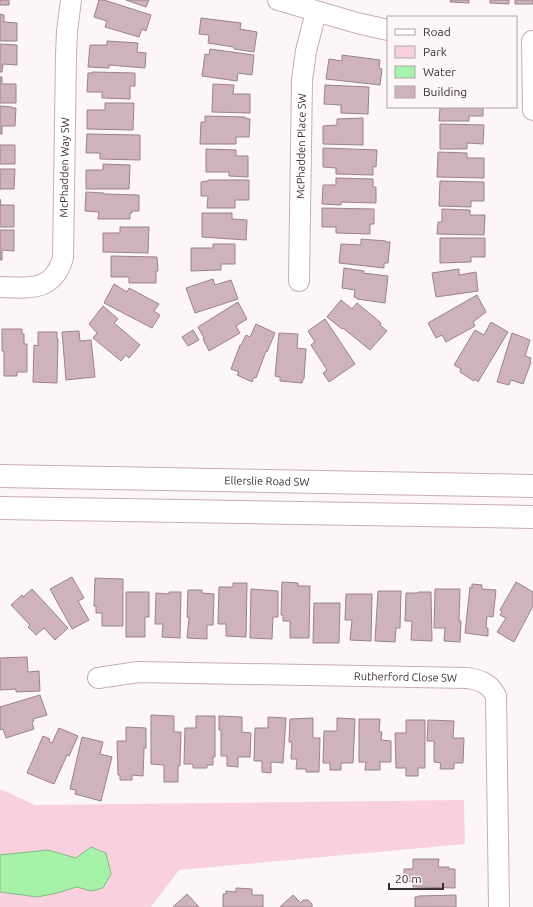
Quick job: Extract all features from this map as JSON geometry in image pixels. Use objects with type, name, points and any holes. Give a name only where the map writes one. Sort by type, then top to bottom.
[{"type":"main road","name":"Ellerslie Road SW","points":[[0,476],[533,486]]},
{"type":"main road","points":[[0,508],[533,517]]},
{"type":"street","name":"McPhadden Way SW","points":[[0,287],[30,288],[40,286],[50,281],[56,274],[63,258],[66,55],[71,0]]},
{"type":"street","points":[[278,0],[316,12],[387,30]]},
{"type":"street","name":"McPhadden Place SW","points":[[299,281],[302,80],[306,51],[316,12]]},
{"type":"street","points":[[527,41],[533,110]]},
{"type":"street","name":"Rutherford Close SW","points":[[98,678],[138,672],[468,678],[484,682],[493,690],[496,696],[499,907]]},
{"type":"green space","points":[[0,789],[35,805],[464,800],[465,844],[179,870],[151,907],[0,907]]},
{"type":"water","points":[[91,847],[106,853],[111,874],[103,888],[91,891],[77,887],[37,897],[0,892],[0,855],[48,850],[76,858]]},
{"type":"building","points":[[0,0],[9,0],[9,5],[0,5]]},
{"type":"building","points":[[99,0],[104,0],[151,15],[146,31],[142,29],[139,37],[105,27],[107,21],[94,17]]},
{"type":"building","points":[[126,0],[149,0],[146,7]]},
{"type":"building","points":[[451,0],[469,0],[469,3],[450,2]]},
{"type":"building","points":[[490,0],[509,0],[509,4],[490,3]]},
{"type":"building","points":[[515,0],[533,0],[533,4],[515,4]]},
{"type":"building","points":[[0,14],[4,15],[4,22],[17,23],[17,41],[0,41]]},
{"type":"building","points":[[201,18],[241,23],[240,29],[257,32],[254,52],[208,43],[209,35],[199,34]]},
{"type":"building","points":[[107,41],[138,43],[137,52],[146,53],[145,68],[109,65],[109,68],[88,67],[90,45],[107,45]]},
{"type":"building","points":[[0,44],[17,45],[17,65],[3,64],[2,72],[0,72]]},
{"type":"building","points":[[210,49],[254,55],[252,75],[238,73],[237,81],[202,76],[205,54],[209,55]]},
{"type":"building","points":[[342,55],[380,60],[379,68],[382,69],[380,85],[326,79],[329,59],[342,61]]},
{"type":"building","points":[[88,73],[135,73],[135,86],[130,86],[130,99],[102,98],[102,92],[87,92]]},
{"type":"building","points":[[0,77],[2,77],[2,84],[16,84],[16,103],[0,103]]},
{"type":"building","points":[[213,84],[234,85],[233,94],[250,94],[250,113],[212,112]]},
{"type":"building","points":[[325,85],[369,87],[368,114],[341,113],[341,105],[324,104]]},
{"type":"building","points":[[105,103],[134,103],[133,130],[87,129],[87,110],[105,110]]},
{"type":"building","points":[[0,106],[16,108],[15,126],[2,126],[2,134],[0,134]]},
{"type":"building","points":[[440,108],[483,108],[483,116],[469,116],[469,121],[439,121]]},
{"type":"building","points":[[205,116],[245,117],[250,119],[249,137],[236,137],[236,144],[200,144],[201,122],[205,122]]},
{"type":"building","points":[[363,118],[363,145],[323,144],[323,126],[337,125],[337,119]]},
{"type":"building","points":[[440,124],[484,125],[483,144],[467,143],[467,149],[440,149]]},
{"type":"building","points":[[87,134],[140,135],[140,160],[100,159],[100,153],[86,153]]},
{"type":"building","points":[[0,145],[15,145],[15,164],[0,164]]},
{"type":"building","points":[[323,148],[377,150],[376,167],[373,166],[373,175],[336,174],[336,168],[323,167]]},
{"type":"building","points":[[206,149],[236,150],[236,156],[248,156],[248,177],[229,176],[229,172],[206,172]]},
{"type":"building","points":[[438,152],[467,153],[467,158],[484,158],[484,178],[437,177]]},
{"type":"building","points":[[103,164],[130,165],[129,189],[86,189],[86,170],[103,170]]},
{"type":"building","points":[[0,169],[15,169],[14,189],[0,189]]},
{"type":"building","points":[[336,178],[373,179],[373,187],[376,187],[376,203],[341,202],[341,205],[322,204],[323,185],[336,185]]},
{"type":"building","points":[[208,180],[249,180],[249,200],[235,200],[235,208],[207,208],[208,196],[201,196],[201,182]]},
{"type":"building","points":[[440,181],[484,182],[484,201],[471,201],[471,207],[439,206]]},
{"type":"building","points":[[86,192],[139,195],[139,211],[132,211],[132,213],[130,213],[130,219],[98,219],[99,212],[85,211]]},
{"type":"building","points":[[0,199],[1,205],[14,205],[14,227],[0,227]]},
{"type":"building","points":[[322,208],[374,209],[374,224],[370,224],[370,234],[336,233],[336,227],[322,227]]},
{"type":"building","points":[[442,209],[470,210],[470,215],[485,215],[484,235],[437,234],[438,222],[442,222]]},
{"type":"building","points":[[202,213],[232,213],[232,219],[247,220],[246,240],[202,237]]},
{"type":"building","points":[[120,227],[149,227],[148,253],[103,252],[103,233],[120,233]]},
{"type":"building","points":[[0,230],[14,230],[14,251],[2,250],[2,260],[0,260]]},
{"type":"building","points":[[440,238],[485,238],[485,257],[471,257],[471,262],[440,263]]},
{"type":"building","points":[[361,239],[390,242],[388,263],[384,263],[384,268],[339,263],[341,244],[361,245]]},
{"type":"building","points":[[213,244],[235,244],[235,264],[221,264],[221,270],[191,271],[191,248],[213,248]]},
{"type":"building","points":[[111,256],[157,257],[158,271],[156,271],[156,283],[129,283],[129,277],[111,277]]},
{"type":"building","points":[[344,268],[364,271],[363,273],[388,276],[385,303],[357,299],[354,297],[355,290],[342,288]]},
{"type":"building","points":[[459,269],[459,275],[476,272],[478,291],[436,297],[432,273]]},
{"type":"building","points":[[213,279],[215,285],[231,280],[238,299],[195,313],[186,288]]},
{"type":"building","points":[[114,284],[127,292],[129,288],[159,304],[154,311],[160,315],[152,328],[104,303]]},
{"type":"building","points":[[477,295],[486,312],[473,322],[475,326],[446,342],[442,335],[436,338],[428,323]]},
{"type":"building","points":[[341,300],[352,309],[357,303],[381,323],[380,325],[387,331],[370,350],[327,317]]},
{"type":"building","points":[[238,302],[247,319],[236,326],[240,333],[209,351],[198,327]]},
{"type":"building","points":[[103,306],[118,319],[114,323],[140,345],[129,358],[126,355],[121,361],[93,338],[97,333],[89,324]]},
{"type":"building","points":[[325,319],[355,364],[329,382],[323,373],[327,370],[311,345],[315,342],[308,331]]},
{"type":"building","points":[[491,322],[508,332],[478,382],[475,379],[474,381],[460,372],[461,369],[454,365],[475,330],[484,335]]},
{"type":"building","points":[[256,324],[275,333],[267,352],[266,351],[256,378],[254,377],[252,382],[237,375],[239,372],[231,369],[240,345],[246,335],[250,337]]},
{"type":"building","points":[[2,329],[22,329],[22,334],[24,334],[24,344],[27,344],[27,372],[17,372],[17,376],[4,376]]},
{"type":"building","points":[[193,330],[199,340],[188,346],[182,337]]},
{"type":"building","points":[[79,331],[80,341],[91,340],[95,377],[66,380],[62,332]]},
{"type":"building","points":[[38,332],[57,332],[57,383],[33,382],[34,345],[38,346]]},
{"type":"building","points":[[279,333],[298,334],[297,348],[306,349],[304,379],[302,383],[280,381],[280,377],[275,376]]},
{"type":"building","points":[[512,333],[530,340],[525,356],[531,358],[531,362],[523,384],[511,380],[509,385],[497,382]]},
{"type":"building","points":[[72,577],[84,598],[78,601],[89,620],[72,629],[50,589]]},
{"type":"building","points":[[95,578],[123,579],[123,626],[102,626],[102,613],[96,613],[96,606],[94,606]]},
{"type":"building","points":[[282,582],[298,583],[298,586],[310,586],[309,638],[290,638],[290,621],[283,621],[283,615],[281,615]]},
{"type":"building","points":[[516,582],[533,592],[533,606],[514,642],[497,632],[506,618],[500,615],[502,612],[500,610]]},
{"type":"building","points":[[233,583],[247,583],[246,637],[226,636],[226,624],[218,624],[219,587],[233,587]]},
{"type":"building","points":[[472,584],[482,585],[482,589],[496,590],[493,617],[487,616],[486,628],[488,628],[488,636],[465,633],[470,587],[472,588]]},
{"type":"building","points":[[32,589],[68,628],[55,640],[44,628],[36,635],[28,627],[30,625],[11,605],[22,595],[23,597]]},
{"type":"building","points":[[251,589],[278,591],[278,617],[273,617],[272,639],[250,638]]},
{"type":"building","points":[[435,589],[460,589],[460,642],[444,641],[445,628],[434,628]]},
{"type":"building","points":[[188,590],[202,590],[202,593],[214,594],[213,625],[207,625],[207,639],[187,638],[189,618],[187,617]]},
{"type":"building","points":[[378,591],[401,591],[400,628],[396,628],[395,642],[375,641]]},
{"type":"building","points":[[126,592],[149,592],[149,617],[145,617],[145,637],[126,637]]},
{"type":"building","points":[[169,592],[181,592],[180,638],[162,637],[163,624],[155,624],[156,593],[169,594]]},
{"type":"building","points":[[431,592],[432,641],[411,640],[412,621],[405,621],[406,593]]},
{"type":"building","points":[[346,594],[372,594],[371,641],[350,640],[352,620],[345,620]]},
{"type":"building","points":[[314,603],[340,603],[339,643],[313,643]]},
{"type":"building","points":[[27,657],[28,672],[39,671],[40,691],[16,692],[16,689],[0,690],[0,658]]},
{"type":"building","points":[[40,695],[47,715],[33,719],[34,721],[32,722],[34,729],[6,738],[3,729],[0,730],[0,707]]},
{"type":"building","points":[[151,715],[174,716],[174,732],[181,732],[178,782],[164,782],[164,765],[151,764]]},
{"type":"building","points":[[196,716],[215,716],[215,757],[213,757],[213,765],[207,765],[207,768],[193,768],[193,764],[184,764],[185,728],[196,728]]},
{"type":"building","points":[[219,716],[242,717],[242,732],[251,733],[250,757],[238,757],[238,767],[227,766],[227,756],[221,756],[221,730],[219,730]]},
{"type":"building","points":[[268,717],[286,718],[283,763],[271,762],[271,773],[262,772],[262,761],[254,761],[255,728],[268,728]]},
{"type":"building","points":[[313,718],[313,738],[320,738],[319,772],[306,772],[306,769],[296,769],[297,759],[291,759],[292,742],[289,742],[290,719]]},
{"type":"building","points":[[337,718],[355,719],[353,763],[341,763],[341,770],[330,770],[330,763],[323,763],[324,731],[337,731]]},
{"type":"building","points":[[359,719],[380,719],[379,732],[382,732],[381,740],[391,741],[391,762],[380,762],[380,770],[365,770],[366,762],[359,762]]},
{"type":"building","points":[[406,720],[425,720],[425,768],[418,768],[418,776],[406,776],[406,768],[396,768],[395,733],[406,733]]},
{"type":"building","points":[[428,720],[454,721],[453,738],[464,738],[463,763],[454,763],[454,769],[440,769],[441,763],[434,762],[434,741],[427,741]]},
{"type":"building","points":[[126,727],[146,728],[146,748],[144,748],[143,776],[132,775],[132,780],[120,780],[120,775],[118,775],[117,741],[126,741]]},
{"type":"building","points":[[59,728],[78,736],[69,756],[67,755],[54,784],[27,773],[43,736],[50,739],[49,741],[52,743]]},
{"type":"building","points":[[82,737],[103,742],[100,754],[112,757],[101,801],[75,794],[76,790],[70,789]]},
{"type":"building","points":[[413,859],[439,859],[438,867],[449,867],[449,869],[455,869],[455,888],[413,887],[413,881],[404,882],[404,869],[413,869]]},
{"type":"building","points":[[236,888],[252,889],[252,895],[263,895],[263,907],[223,907],[223,894],[226,894],[226,891],[236,892]]},
{"type":"building","points":[[187,894],[199,907],[173,907]]},
{"type":"building","points":[[293,895],[301,903],[303,900],[308,900],[312,904],[312,907],[280,907]]},
{"type":"building","points":[[456,895],[456,907],[415,907],[415,897],[418,896]]}]
